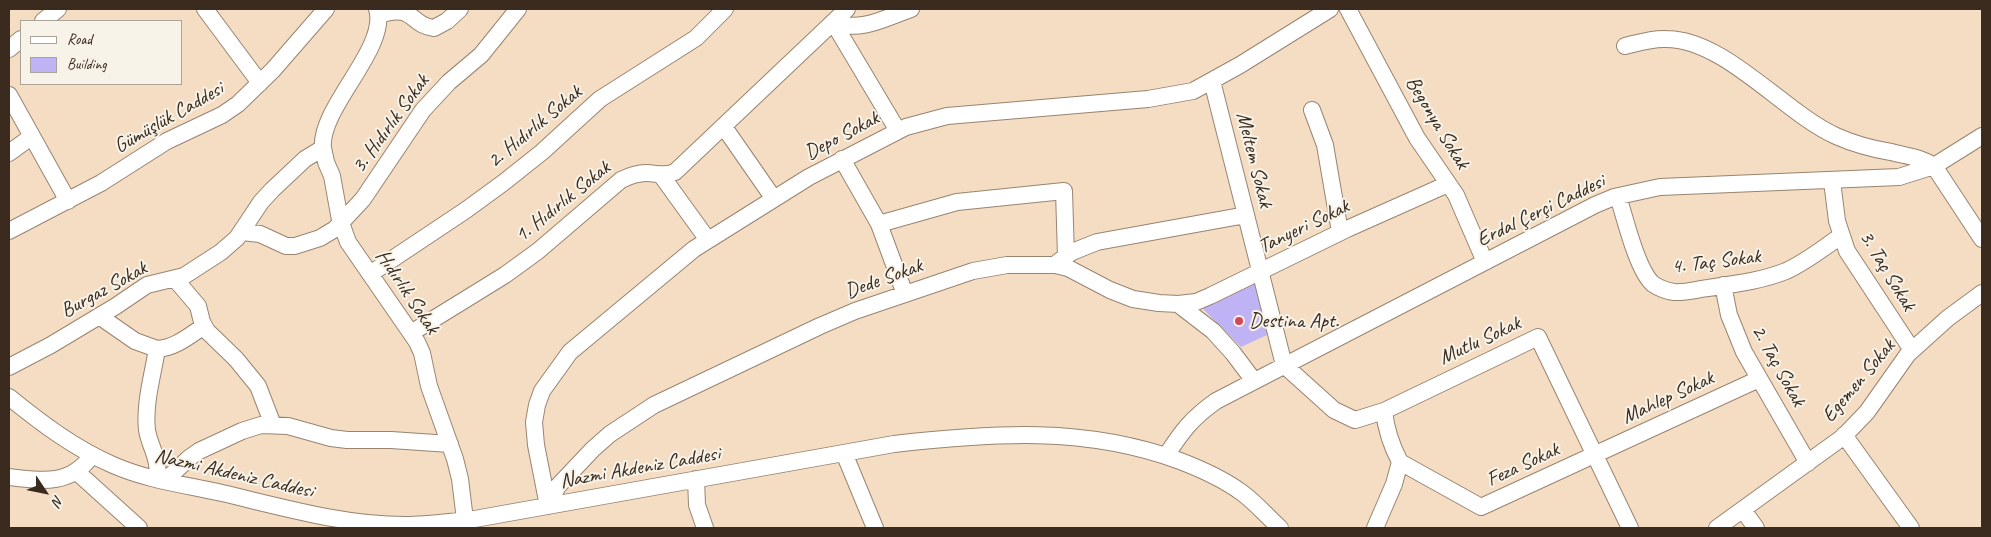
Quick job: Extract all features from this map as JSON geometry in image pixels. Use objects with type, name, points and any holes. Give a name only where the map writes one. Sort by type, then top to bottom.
[{"type":"street","points":[[44,20],[58,9]]},
{"type":"street","points":[[204,9],[260,83]]},
{"type":"street","name":"Gümüşlük Caddesi","points":[[9,231],[68,201],[109,178],[167,141],[222,115],[238,104],[260,83],[326,9]]},
{"type":"street","points":[[323,148],[325,133],[333,114],[376,35],[378,12],[404,11],[427,26],[434,28],[447,21],[460,9]]},
{"type":"street","name":"3. Hıdırlık Sokak","points":[[342,224],[363,199],[423,110],[449,82],[481,55],[518,9]]},
{"type":"street","name":"2. Hıdırlık Sokak","points":[[370,274],[496,188],[542,152],[600,99],[696,38],[725,9]]},
{"type":"street","name":"1. Hıdırlık Sokak","points":[[411,333],[505,275],[538,251],[621,180],[636,174],[668,175],[675,172],[847,9]]},
{"type":"street","points":[[833,22],[852,27],[867,25],[911,9]]},
{"type":"street","name":"Depo Sokak","points":[[548,506],[536,445],[534,422],[542,391],[570,352],[667,270],[708,240],[842,159],[898,131],[947,116],[1148,99],[1193,91],[1330,9]]},
{"type":"street","name":"Begonya Sokak","points":[[1348,9],[1399,106],[1466,214],[1485,262]]},
{"type":"street","points":[[833,22],[898,131]]},
{"type":"street","points":[[1625,46],[1668,38],[1690,43],[1727,61],[1828,132],[1862,146],[1924,160],[1934,166],[1982,239]]},
{"type":"street","points":[[9,49],[20,40]]},
{"type":"street","name":"Meltem Sokak","points":[[1212,81],[1284,366]]},
{"type":"street","points":[[9,94],[68,201]]},
{"type":"street","points":[[1312,110],[1325,145],[1340,232]]},
{"type":"street","points":[[724,127],[774,199]]},
{"type":"street","name":"Erdal Çerçi Caddesi","points":[[1166,456],[1184,428],[1216,400],[1595,205],[1618,196],[1660,187],[1899,177],[1934,166],[1982,136]]},
{"type":"street","points":[[9,153],[31,137]]},
{"type":"street","name":"Hıdırlık Sokak","points":[[323,148],[332,176],[342,224],[348,242],[411,333],[422,353],[430,386],[460,479],[466,524]]},
{"type":"street","name":"Burgaz Sokak","points":[[9,367],[99,316],[147,285],[175,279],[189,273],[221,252],[242,232],[261,202],[272,190],[305,159],[323,148]]},
{"type":"street","points":[[842,159],[879,224],[905,294]]},
{"type":"street","points":[[661,175],[708,240]]},
{"type":"street","name":"3. Taç Sokak","points":[[1832,181],[1837,221],[1841,236],[1858,270],[1912,350]]},
{"type":"street","name":"Tanyeri Sokak","points":[[1178,304],[1196,302],[1210,296],[1340,232],[1448,184]]},
{"type":"street","points":[[879,224],[957,202],[1064,190],[1060,261]]},
{"type":"street","name":"4. Taç Sokak","points":[[1618,196],[1640,264],[1646,275],[1654,284],[1665,290],[1676,292],[1758,280],[1788,270],[1841,236]]},
{"type":"street","points":[[1060,261],[1078,249],[1097,242],[1246,215]]},
{"type":"street","points":[[242,232],[260,234],[286,246],[294,246],[328,235],[342,224]]},
{"type":"street","name":"Dede Sokak","points":[[548,506],[558,486],[593,449],[610,434],[646,410],[855,311],[973,271],[1060,261],[1068,268],[1110,290],[1133,299],[1178,304]]},
{"type":"street","points":[[175,279],[194,300],[204,326],[216,341],[236,359],[258,386],[273,425]]},
{"type":"street","name":"2. Taç Sokak","points":[[1723,285],[1729,315],[1735,332],[1759,379],[1808,463]]},
{"type":"street","name":"Egemen Sokak","points":[[1717,528],[1844,435],[1867,412],[1897,368],[1912,350],[1948,318],[1982,293]]},
{"type":"street","points":[[1178,304],[1213,331],[1233,352],[1254,381]]},
{"type":"street","points":[[99,316],[135,341],[157,349],[167,348],[204,326]]},
{"type":"street","name":"Mutlu Sokak","points":[[1284,366],[1334,410],[1355,420],[1384,411],[1538,337],[1630,528]]},
{"type":"street","points":[[157,349],[147,417],[148,430],[161,480],[189,458],[217,441],[261,426],[273,425],[300,428],[331,438],[450,444]]},
{"type":"street","name":"Mahlep Sokak","points":[[1595,455],[1759,379]]},
{"type":"street","name":"Nazmi Akdeniz Caddesi","points":[[9,397],[41,423],[92,455],[114,465],[161,480],[331,523],[466,524],[548,506],[894,444],[956,437],[1039,435],[1110,441],[1166,456],[1195,467],[1241,492],[1271,526]]},
{"type":"street","points":[[1375,528],[1394,484],[1400,462],[1386,429],[1384,411]]},
{"type":"street","points":[[1844,435],[1911,528]]},
{"type":"street","points":[[844,453],[875,528]]},
{"type":"street","points":[[9,477],[32,480],[54,479],[77,472],[92,455]]},
{"type":"street","name":"Feza Sokak","points":[[1400,462],[1481,508],[1595,455]]},
{"type":"street","points":[[77,472],[139,528]]},
{"type":"street","points":[[696,479],[697,505],[705,528]]},
{"type":"street","points":[[1743,510],[1756,528]]},
{"type":"building","name":"Destina Apt.","points":[[1256,281],[1267,335],[1241,347],[1201,307]]},
{"type":"place","name":"Destina Apt.","points":[[1239,321]]}]
